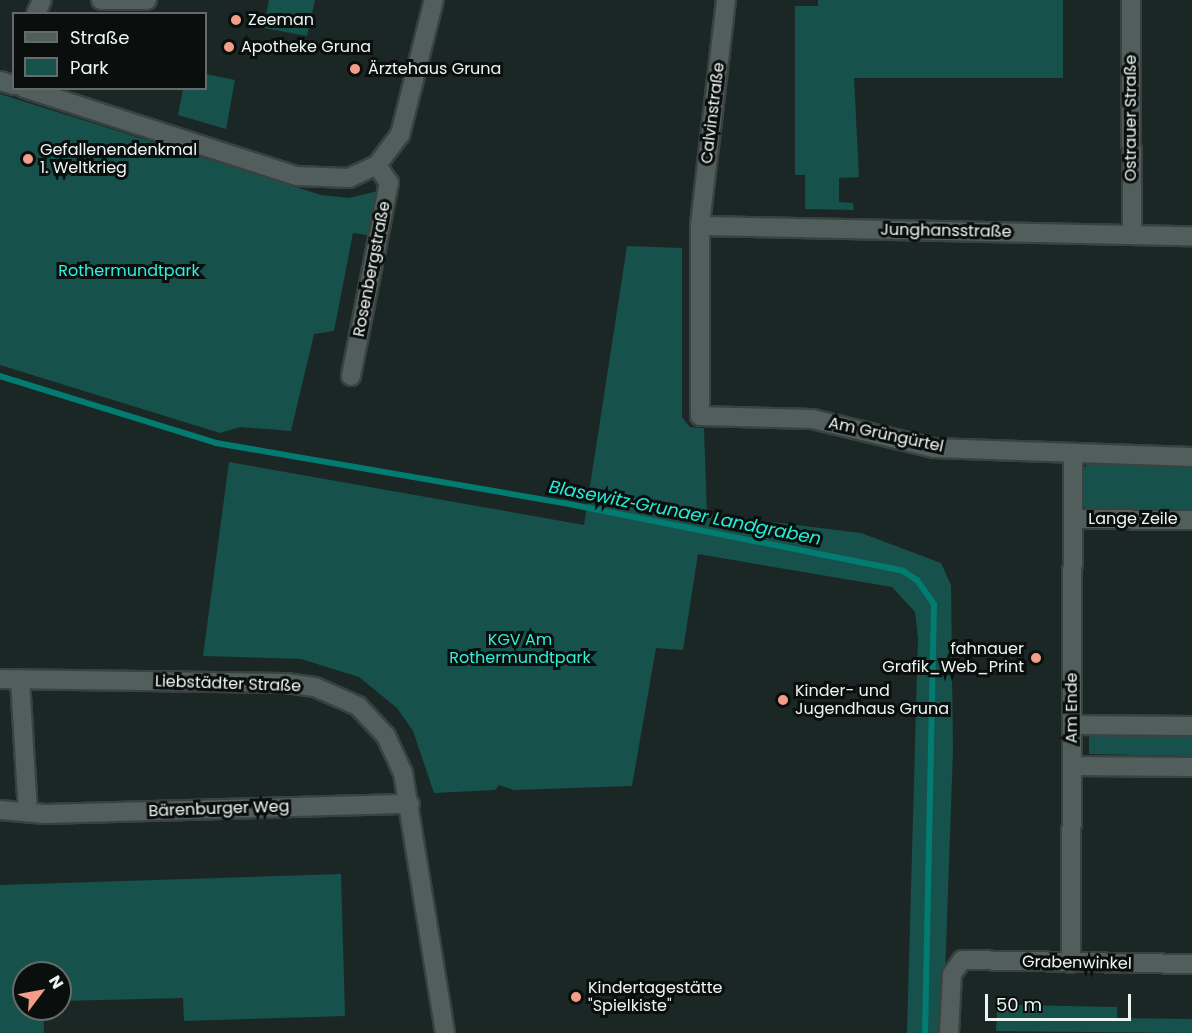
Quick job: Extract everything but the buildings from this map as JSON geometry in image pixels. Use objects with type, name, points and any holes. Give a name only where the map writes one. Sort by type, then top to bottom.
[{"type":"street","points":[[101,0],[147,0]]},
{"type":"street","points":[[30,90],[297,176],[349,178],[377,165],[390,153],[411,107],[434,0]]},
{"type":"street","name":"Calvinstraße","points":[[700,226],[726,0]]},
{"type":"street","name":"Ostrauer Straße","points":[[1131,0],[1132,235]]},
{"type":"street","name":"Rosenbergstraße","points":[[351,376],[389,183],[377,165]]},
{"type":"street","name":"Junghansstraße","points":[[700,226],[1192,237]]},
{"type":"street","name":"Am Grüngürtel","points":[[700,226],[700,416],[812,419],[934,448],[1192,457]]},
{"type":"street","name":"Am Ende","points":[[1071,963],[1073,453]]},
{"type":"street","name":"Lange Zeile","points":[[1073,519],[1192,520]]},
{"type":"street","name":"Liebstädter Straße","points":[[0,679],[315,687],[358,706],[374,720],[395,752],[410,804],[445,1033]]},
{"type":"street","points":[[20,679],[27,813]]},
{"type":"street","points":[[1072,724],[1192,726]]},
{"type":"street","points":[[1072,766],[1192,767]]},
{"type":"street","name":"Bärenburger Weg","points":[[0,810],[27,813],[410,804]]},
{"type":"street","name":"Grabenwinkel","points":[[949,1033],[952,974],[962,960],[1192,964]]},
{"type":"green space","points":[[269,0],[315,0],[307,36],[264,28]]},
{"type":"green space","points":[[818,0],[1063,0],[1063,78],[854,78],[859,177],[839,178],[839,202],[853,203],[854,210],[805,209],[805,175],[795,175],[795,6],[818,6]]},
{"type":"green space","points":[[207,74],[235,80],[226,129],[178,115],[183,90],[207,90]]},
{"type":"green space","name":"Rothermundtpark","points":[[0,94],[321,195],[349,198],[382,190],[374,236],[353,233],[334,331],[314,334],[291,431],[240,427],[220,433],[0,365]]},
{"type":"green space","name":"KGV Am Rothermundtpark","points":[[627,246],[682,248],[682,417],[690,427],[704,428],[707,514],[861,533],[941,563],[951,585],[953,750],[943,1033],[907,1033],[918,638],[915,612],[892,587],[698,554],[683,650],[656,648],[632,786],[514,790],[499,785],[495,790],[434,793],[413,731],[397,708],[359,677],[301,659],[203,656],[229,462],[584,525]]},
{"type":"green space","points":[[1091,461],[1192,465],[1192,513],[1088,511],[1079,500],[1079,472]]},
{"type":"green space","points":[[1089,734],[1192,736],[1192,756],[1089,754]]},
{"type":"green space","points":[[341,874],[345,1016],[184,1021],[183,998],[72,1001],[72,961],[12,961],[12,1021],[44,1021],[44,1033],[0,1033],[0,885]]},
{"type":"green space","points":[[1017,1005],[1117,1007],[1117,1018],[1192,1019],[1192,1033],[996,1031],[997,1011]]},
{"type":"waterway","name":"Blasewitz‐Grunaer Landgraben","points":[[0,376],[216,443],[564,503],[903,571],[917,580],[934,604],[925,1033]]},
{"type":"place","name":"Zeeman","points":[[236,20]]},
{"type":"place","name":"Apotheke Gruna","points":[[229,47]]},
{"type":"place","name":"Ärztehaus Gruna","points":[[355,69]]},
{"type":"place","name":"Gefallenendenkmal 1. Weltkrieg","points":[[28,159]]},
{"type":"place","name":"fahnauer Grafik_Web_Print","points":[[1036,658]]},
{"type":"place","name":"Kinder- und Jugendhaus Gruna","points":[[783,700]]},
{"type":"place","name":"Kindertagestätte \"Spielkiste\"","points":[[576,997]]}]
